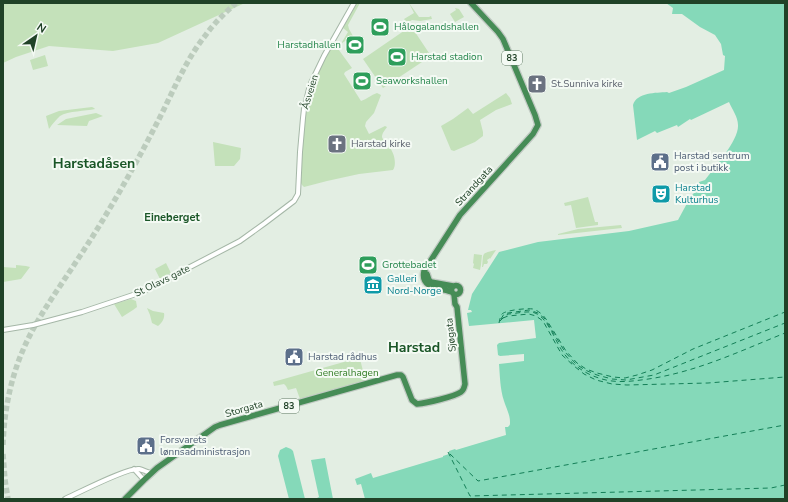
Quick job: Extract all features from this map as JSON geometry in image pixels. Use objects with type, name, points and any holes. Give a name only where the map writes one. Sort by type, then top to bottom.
[{"type":"highway","name":"Strandgata","points":[[455,291],[435,284],[429,280],[426,274],[428,266],[460,215],[533,134],[536,130],[538,122],[503,39],[471,3]]},
{"type":"highway","name":"Sjøgata","points":[[401,375],[412,400],[417,404],[454,396],[465,387],[455,291]]},
{"type":"highway","name":"Storgata","points":[[144,480],[151,473],[215,427],[401,375]]},
{"type":"highway","name":"83","points":[[125,499],[144,480]]},
{"type":"street","name":"Åsveien","points":[[298,190],[302,126],[307,97],[318,66],[354,3]]},
{"type":"street","name":"St Olavs gate","points":[[3,330],[33,325],[82,312],[142,292],[248,236],[294,201],[297,197],[298,190]]},
{"type":"street","points":[[65,499],[134,469],[151,473]]},
{"type":"street","points":[[134,469],[144,480]]},
{"type":"green space","points":[[3,3],[245,3],[158,43],[113,51],[49,46],[3,63]]},
{"type":"green space","points":[[357,3],[360,3],[348,25],[353,36],[342,43],[348,32],[343,28]]},
{"type":"green space","points":[[409,3],[419,17],[431,16],[432,19],[420,21],[412,20],[407,23],[404,19],[414,13]]},
{"type":"green space","points":[[455,8],[459,9],[464,17],[455,22],[450,14],[456,10]]},
{"type":"green space","name":"Harstad stadion","points":[[411,26],[431,56],[383,88],[363,59]]},
{"type":"green space","points":[[332,46],[336,46],[352,68],[344,74],[361,101],[377,93],[381,95],[374,113],[366,122],[365,126],[369,134],[385,126],[387,127],[382,137],[393,153],[395,165],[393,170],[359,174],[304,187],[301,183],[306,112],[313,84]]},
{"type":"green space","points":[[45,55],[48,66],[33,70],[30,60]]},
{"type":"green space","points":[[506,93],[512,104],[496,110],[480,120],[483,136],[475,142],[454,151],[451,150],[441,126],[468,108],[473,114]]},
{"type":"green space","points":[[92,107],[95,109],[63,114],[49,129],[46,116],[59,111]]},
{"type":"green space","points":[[96,113],[103,116],[89,121],[87,126],[57,125],[66,119]]},
{"type":"green space","points":[[213,142],[241,148],[240,159],[234,166],[215,166]]},
{"type":"green space","points":[[588,197],[595,222],[598,222],[598,225],[576,228],[571,205],[565,206],[564,203]]},
{"type":"green space","points":[[621,225],[622,228],[558,235],[578,229]]},
{"type":"green space","points":[[496,250],[490,259],[487,260],[487,264],[484,264],[482,267],[484,254]]},
{"type":"green space","points":[[474,254],[482,255],[480,270],[473,268]]},
{"type":"green space","points":[[166,263],[171,273],[160,279],[155,269]]},
{"type":"green space","points":[[16,265],[30,267],[21,279],[3,282],[3,267],[16,268]]},
{"type":"green space","points":[[131,299],[136,301],[137,307],[122,317],[114,304]]},
{"type":"green space","points":[[147,308],[164,313],[163,320],[158,326],[152,323]]},
{"type":"green space","name":"Generalhagen","points":[[358,358],[360,359],[365,381],[300,399],[296,388],[288,390],[284,384],[274,386],[273,382]]},
{"type":"shaded area","points":[[666,3],[785,3],[785,499],[365,499],[361,484],[357,485],[355,479],[371,473],[373,478],[443,457],[449,454],[449,451],[455,449],[456,450],[506,435],[505,427],[510,425],[510,419],[500,382],[499,364],[524,361],[524,354],[500,356],[498,355],[497,345],[499,343],[536,338],[534,320],[469,326],[467,313],[472,312],[471,310],[468,310],[472,294],[499,252],[538,242],[629,231],[678,220],[691,196],[698,189],[699,182],[705,180],[735,138],[738,122],[729,102],[691,120],[690,119],[678,127],[677,125],[657,133],[655,131],[637,140],[633,105],[638,98],[652,93],[669,93],[724,70],[725,56],[723,55],[721,44],[715,35],[700,27],[682,14],[672,14],[673,8]]},
{"type":"shaded area","points":[[286,447],[293,451],[305,499],[289,499],[278,456],[280,450]]},
{"type":"shaded area","points":[[325,458],[333,499],[315,499],[319,497],[311,460]]},
{"type":"ferry route","points":[[499,323],[501,316],[504,313],[512,310],[533,309],[541,313],[566,351],[577,363],[586,369],[597,373],[625,378],[652,370],[693,349],[785,312]]},
{"type":"ferry route","points":[[501,319],[504,314],[508,313],[529,310],[538,313],[545,319],[565,352],[576,364],[597,375],[612,379],[626,380],[654,375],[785,323]]},
{"type":"ferry route","points":[[500,321],[508,314],[525,312],[535,313],[544,320],[563,352],[573,364],[591,375],[618,382],[660,377],[697,368],[785,333]]},
{"type":"ferry route","points":[[503,318],[508,316],[529,314],[536,316],[543,321],[562,355],[574,366],[584,374],[596,380],[612,384],[708,383],[785,377]]},
{"type":"ferry route","points":[[450,454],[478,481],[785,425]]},
{"type":"ferry route","points":[[448,452],[470,496],[771,488],[785,485]]},
{"type":"tunnel","points":[[3,445],[6,409],[11,385],[18,361],[32,331],[120,190],[152,133],[191,56],[212,27],[236,3]]},
{"type":"tunnel","points":[[3,454],[8,499]]},
{"type":"place","name":"Hålogalandshallen","points":[[380,27]]},
{"type":"place","name":"Harstadhallen","points":[[355,45]]},
{"type":"place","name":"Harstad stadion","points":[[397,57]]},
{"type":"place","name":"Seaworkshallen","points":[[362,81]]},
{"type":"place","name":"St.Sunniva kirke","points":[[537,84]]},
{"type":"place","name":"Harstad kirke","points":[[337,144]]},
{"type":"place","name":"Harstad sentrum post i butikk","points":[[660,162]]},
{"type":"place","name":"Harstad Kulturhus","points":[[661,194]]},
{"type":"place","name":"Grottebadet","points":[[368,265]]},
{"type":"place","name":"Galleri Nord-Norge","points":[[373,285]]},
{"type":"place","name":"Harstad rådhus","points":[[294,357]]},
{"type":"place","name":"Forsvarets lønnsadministrasjon","points":[[146,446]]},
{"type":"district","name":"Harstadåsen","points":[[94,163]]},
{"type":"district","name":"Eineberget","points":[[172,217]]},
{"type":"district","name":"Harstad","points":[[414,347]]}]
